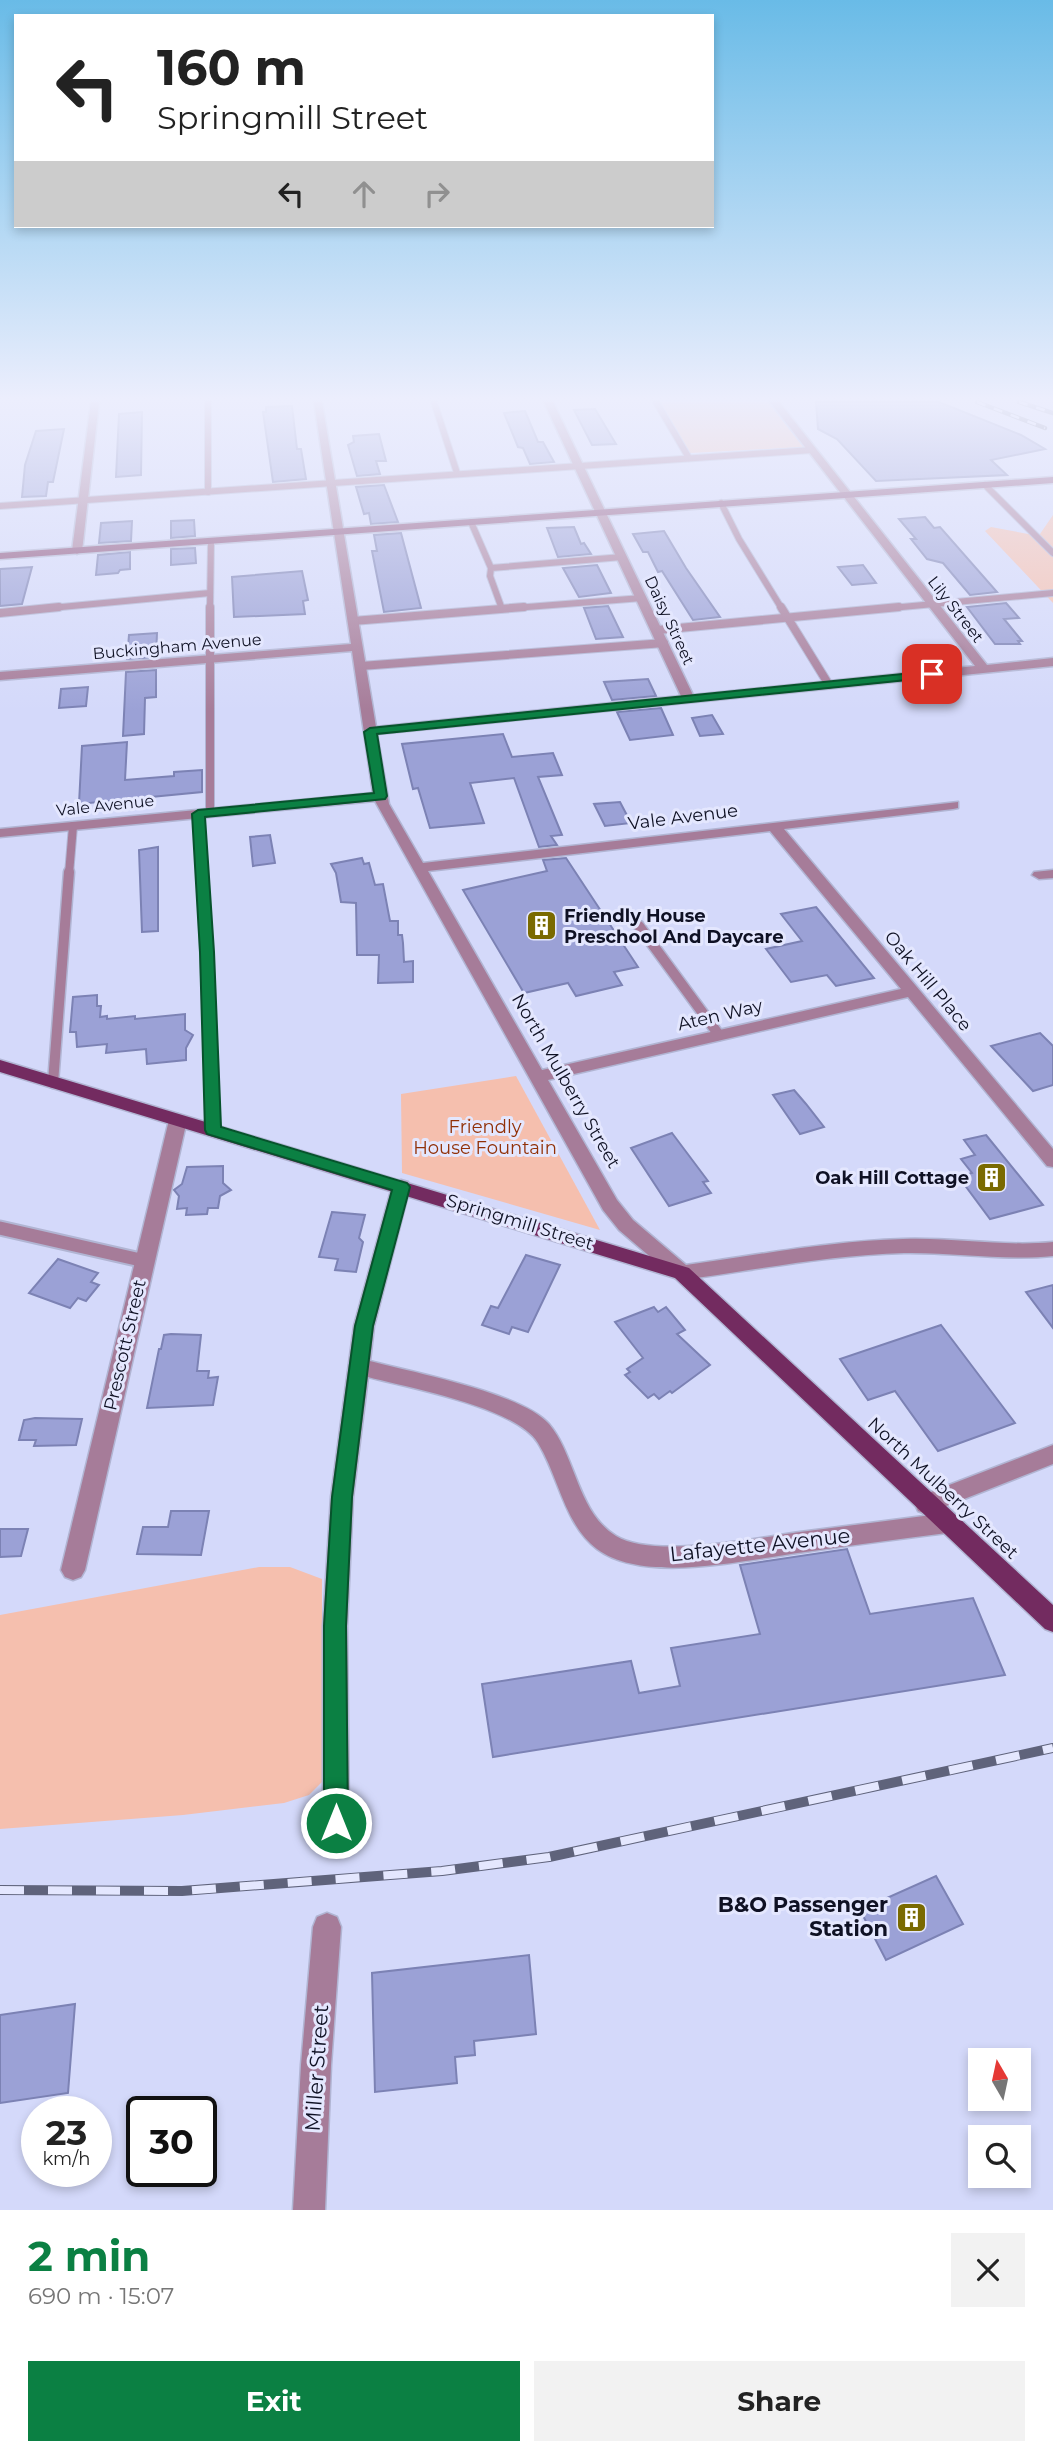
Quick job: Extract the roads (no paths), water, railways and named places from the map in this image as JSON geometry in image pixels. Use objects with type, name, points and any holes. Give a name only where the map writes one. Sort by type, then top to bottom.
[{"type":"main road","name":"Springmill Street","points":[[0,1066],[682,1273]]},
{"type":"main road","name":"North Mulberry Street","points":[[682,1273],[1053,1621]]},
{"type":"street","points":[[77,551],[81,505]]},
{"type":"street","name":"North Mulberry Street","points":[[334,505],[381,796],[387,815],[610,1205],[626,1225],[682,1273]]},
{"type":"street","name":"Daisy Street","points":[[598,505],[690,699]]},
{"type":"street","points":[[0,556],[693,505]]},
{"type":"street","name":"Lily Street","points":[[854,505],[984,669]]},
{"type":"street","name":"Buckingham Avenue","points":[[0,676],[357,647]]},
{"type":"street","points":[[370,732],[1053,662]]},
{"type":"street","name":"Vale Avenue","points":[[0,833],[381,796]]},
{"type":"street","name":"Vale Avenue","points":[[418,868],[953,804]]},
{"type":"street","name":"Oak Hill Place","points":[[774,826],[1053,1161]]},
{"type":"street","name":"Aten Way","points":[[537,1077],[912,991]]},
{"type":"street","name":"Prescott Street","points":[[73,1570],[178,1120]]},
{"type":"street","points":[[336,1823],[336,1594],[342,1497],[370,1298],[401,1187]]},
{"type":"street","name":"Springmill Street","points":[[682,1273],[886,1247],[941,1246],[1034,1251],[1053,1249]]},
{"type":"street","name":"Lafayette Avenue","points":[[359,1366],[503,1408],[528,1419],[539,1427],[549,1442],[586,1522],[610,1545],[624,1553],[652,1557],[692,1556],[947,1523]]},
{"type":"street","points":[[926,1504],[1053,1454]]},
{"type":"street","name":"Miller Street","points":[[309,2210],[316,2065],[327,1927]]},
{"type":"lane","points":[[722,505],[739,540],[829,685]]},
{"type":"lane","points":[[1005,505],[1053,553]]},
{"type":"lane","points":[[471,522],[491,568],[490,576],[502,609]]},
{"type":"lane","points":[[211,541],[204,813],[213,1130]]},
{"type":"lane","points":[[491,568],[622,557]]},
{"type":"lane","points":[[0,613],[210,593]]},
{"type":"lane","points":[[658,630],[1053,593]]},
{"type":"lane","points":[[353,621],[642,598]]},
{"type":"lane","points":[[361,666],[664,643]]},
{"type":"lane","points":[[53,1083],[73,826]]},
{"type":"lane","points":[[639,926],[719,1035]]},
{"type":"lane","points":[[0,1228],[145,1261]]},
{"type":"railway","points":[[0,1890],[182,1891],[442,1871],[549,1857],[1053,1748]]},
{"type":"place","name":"Friendly House Preschool And Daycare","points":[[541,926]]},
{"type":"place","name":"Oak Hill Cottage","points":[[992,1178]]},
{"type":"place","name":"B&O Passenger Station","points":[[911,1917]]},
{"type":"park label","name":"Friendly House Fountain","points":[[485,1137]]}]
